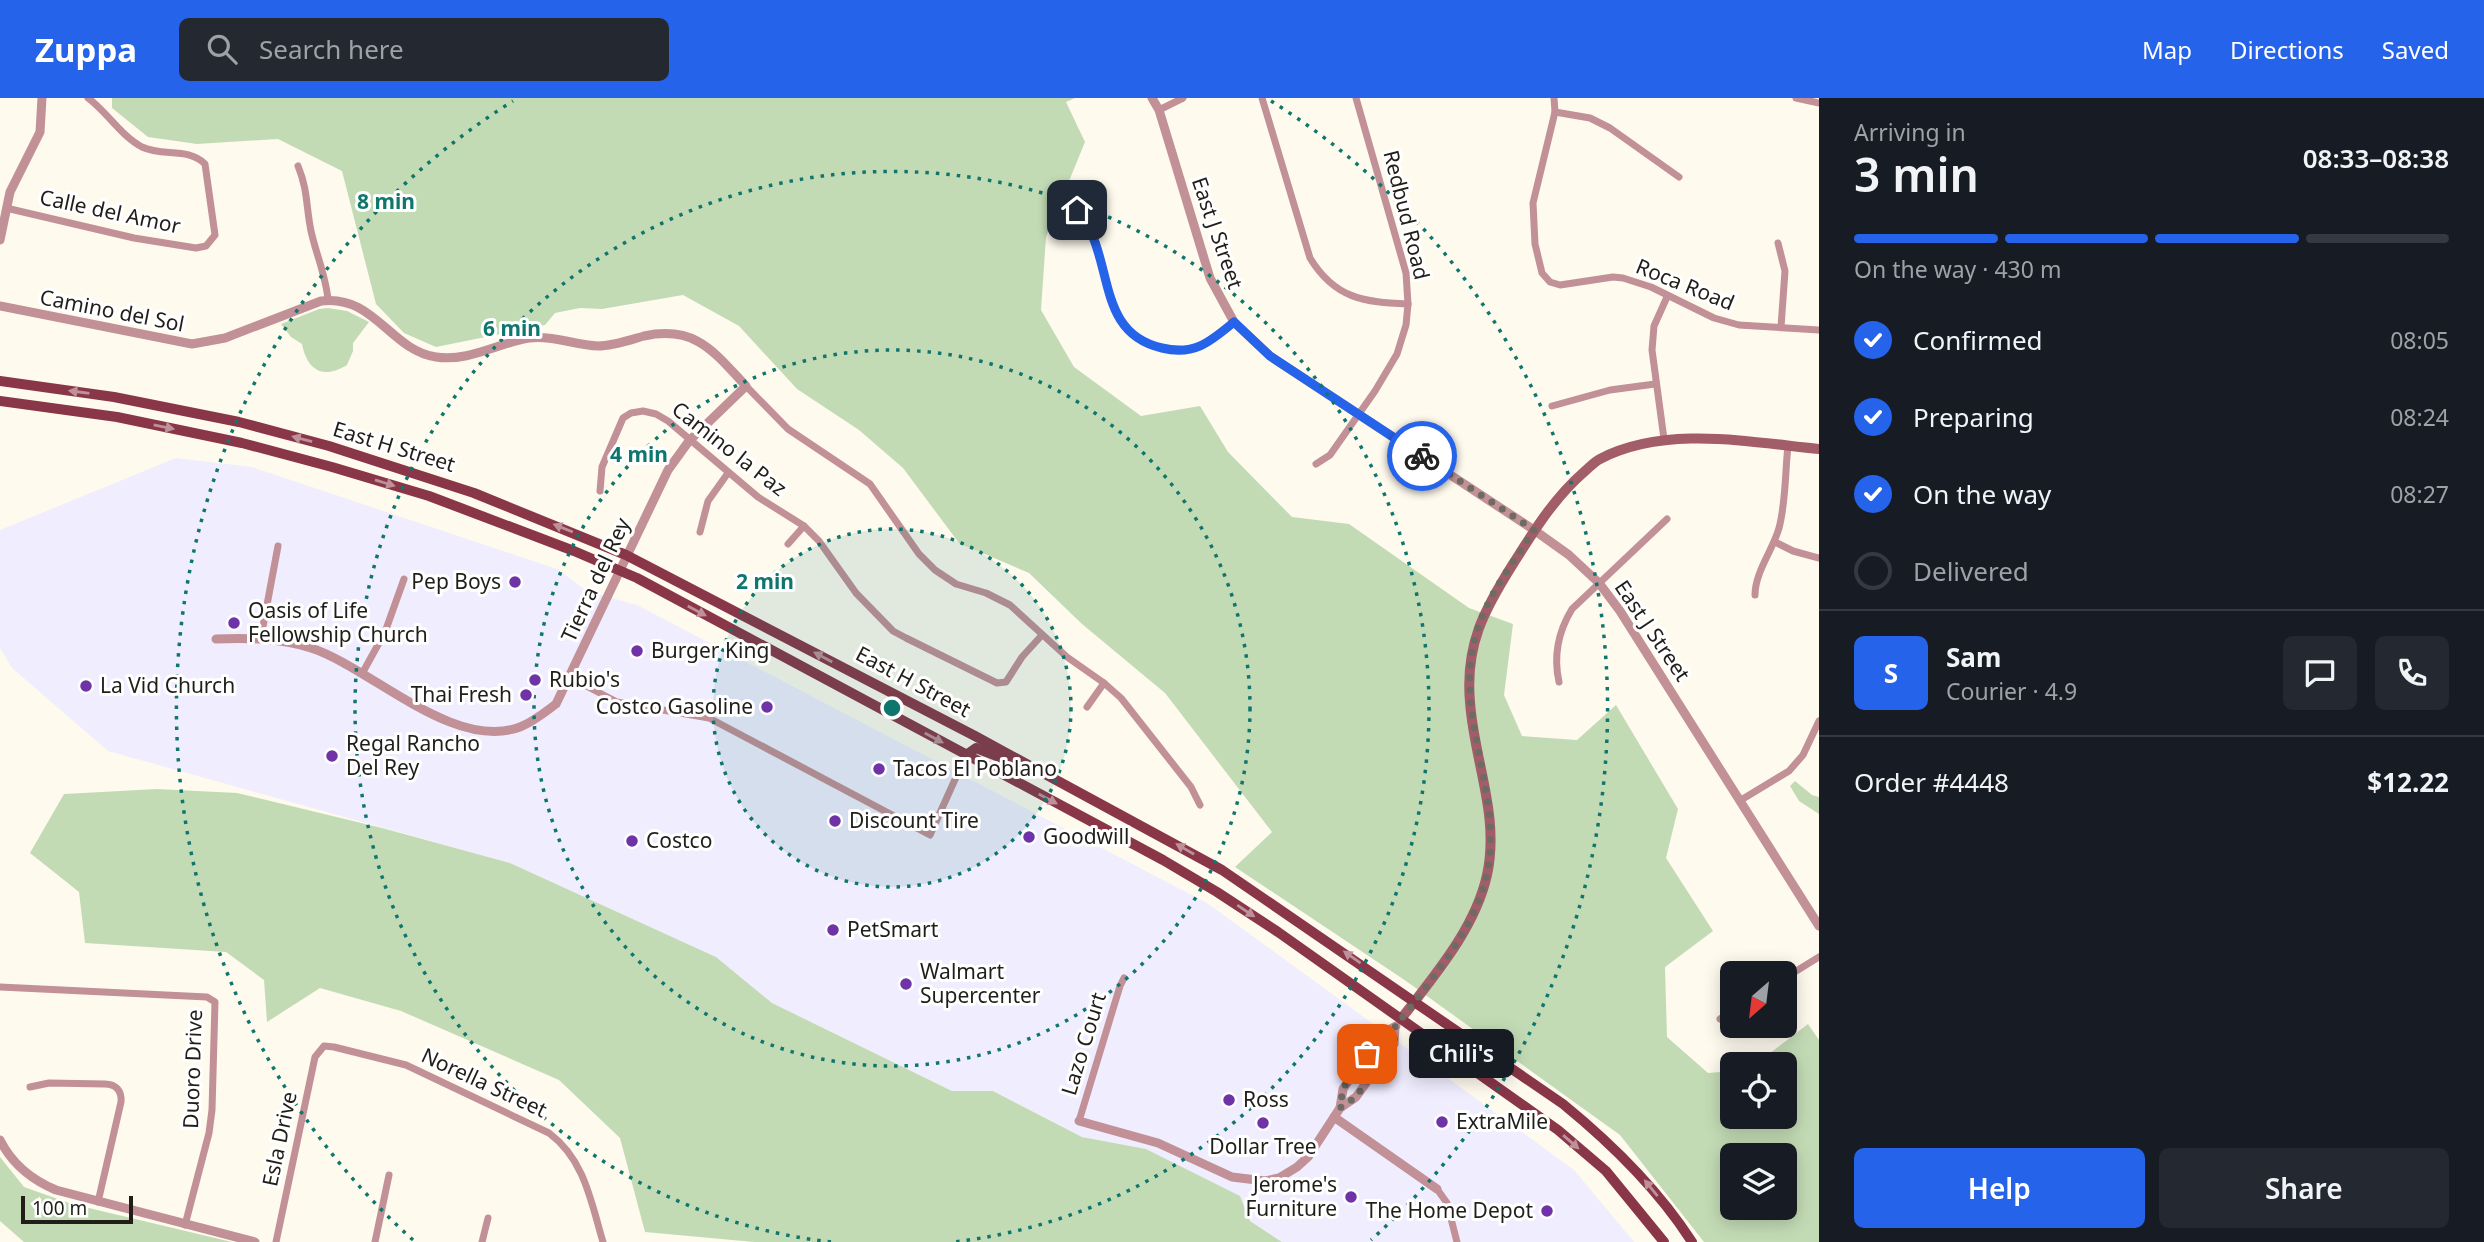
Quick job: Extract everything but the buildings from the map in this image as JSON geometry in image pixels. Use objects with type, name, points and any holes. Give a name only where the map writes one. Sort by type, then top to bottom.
[{"type":"main road","name":"East H Street","points":[[0,381],[114,397],[239,422],[329,446],[474,493],[626,555],[1014,757],[1222,870],[1563,1104],[1603,1137],[1640,1175],[1692,1242]]},
{"type":"main road","name":"East H Street","points":[[0,401],[129,420],[242,443],[332,467],[467,509],[620,570],[1163,860],[1217,892],[1335,971],[1398,1023],[1558,1130],[1606,1171],[1664,1242]]},
{"type":"main road","points":[[1398,1023],[1466,927],[1477,907],[1487,876],[1492,818],[1469,703],[1469,667],[1476,632],[1487,606],[1534,530],[1567,486],[1599,459],[1664,439],[1709,439],[1819,449]]},
{"type":"main road","points":[[966,755],[976,748],[1007,760],[1014,757]]},
{"type":"street","points":[[0,240],[10,192],[40,132],[42,98]]},
{"type":"street","name":"Calle del Amor","points":[[6,208],[134,238],[196,248],[206,246],[215,235],[205,164],[198,157],[184,153],[158,152],[142,147],[131,140],[88,98]]},
{"type":"street","name":"East J Street","points":[[1152,98],[1210,278],[1234,322],[1270,356],[1534,530],[1569,555],[1599,583],[1620,611],[1819,926]]},
{"type":"street","points":[[1158,110],[1183,98]]},
{"type":"street","points":[[1262,98],[1310,258],[1317,268],[1334,286],[1356,299],[1371,303],[1408,304]]},
{"type":"street","name":"Redbud Road","points":[[1316,464],[1330,455],[1359,414],[1397,354],[1406,325],[1408,304],[1405,271],[1356,98]]},
{"type":"street","points":[[1555,98],[1555,112],[1590,118],[1604,124],[1679,177]]},
{"type":"street","points":[[1796,98],[1819,103]]},
{"type":"street","name":"Roca Road","points":[[1555,112],[1533,203],[1533,229],[1542,273],[1550,282],[1560,285],[1623,278],[1642,283],[1713,318],[1739,325],[1819,330]]},
{"type":"street","points":[[298,166],[306,186],[311,231],[327,282],[328,300],[363,309],[401,342],[417,352],[437,357],[458,358],[529,338],[601,346],[660,333],[682,335],[697,340],[711,349],[788,429],[870,484],[929,565],[956,584],[986,593],[1010,605],[1068,657],[1104,683],[1131,709],[1191,787],[1200,805]]},
{"type":"street","points":[[1077,210],[1094,239],[1115,313],[1138,338],[1161,348],[1186,350],[1211,342],[1234,322]]},
{"type":"street","points":[[1778,243],[1784,271],[1781,327]]},
{"type":"street","points":[[1664,439],[1652,350],[1654,326],[1667,297]]},
{"type":"street","name":"Camino del Sol","points":[[0,306],[192,344],[225,338],[328,300]]},
{"type":"street","points":[[1552,406],[1609,390],[1655,384]]},
{"type":"street","name":"Tierra del Rey","points":[[216,639],[261,637],[312,648],[363,672],[391,692],[433,715],[485,730],[503,731],[534,720],[556,704],[668,470],[689,441],[746,386]]},
{"type":"street","name":"Camino la Paz","points":[[600,491],[602,467],[623,418],[643,411],[656,414],[676,426],[689,441],[758,498],[804,526],[819,541],[856,593],[893,631],[997,684],[1006,682],[1022,657],[1042,635]]},
{"type":"street","points":[[1755,595],[1755,585],[1780,525],[1788,446]]},
{"type":"street","points":[[700,532],[708,501],[728,473]]},
{"type":"street","points":[[1559,682],[1556,653],[1564,622],[1579,602],[1667,519]]},
{"type":"street","points":[[788,544],[804,526]]},
{"type":"street","points":[[1775,542],[1819,558]]},
{"type":"street","points":[[261,637],[278,546]]},
{"type":"street","points":[[363,672],[385,632],[404,579]]},
{"type":"street","points":[[569,677],[617,702],[709,718],[930,835],[966,755]]},
{"type":"street","points":[[1087,707],[1104,683]]},
{"type":"street","points":[[1741,800],[1789,771],[1802,755],[1819,721]]},
{"type":"street","points":[[1797,971],[1819,957]]},
{"type":"street","name":"Lazo Court","points":[[1079,1121],[1124,978]]},
{"type":"street","name":"Duoro Drive","points":[[0,987],[207,997],[215,1002],[212,1110],[209,1133],[186,1225]]},
{"type":"street","points":[[1340,1108],[1343,1088],[1381,1035],[1398,1023]]},
{"type":"street","points":[[1079,1121],[1158,1143],[1232,1177],[1265,1181],[1279,1178],[1302,1162],[1340,1108],[1356,1097],[1394,1044],[1398,1023]]},
{"type":"street","name":"Esla Drive","points":[[276,1242],[316,1057],[324,1046]]},
{"type":"street","name":"Norella Street","points":[[324,1046],[406,1065],[549,1133],[567,1149],[578,1165],[586,1182],[603,1242]]},
{"type":"street","points":[[30,1087],[49,1083],[105,1084],[113,1085],[119,1090],[121,1102],[98,1202]]},
{"type":"street","points":[[1334,1117],[1437,1189],[1447,1203],[1457,1242]]},
{"type":"street","points":[[0,1140],[14,1161],[37,1181],[56,1190],[256,1242]]},
{"type":"street","points":[[375,1242],[389,1175]]},
{"type":"street","points":[[482,1242],[488,1218]]},
{"type":"shaded area","points":[[176,458],[252,467],[557,569],[587,591],[637,605],[1207,903],[1574,1170],[1634,1242],[1282,1242],[1250,1221],[1240,1196],[1146,1149],[1082,1137],[993,1091],[952,1091],[772,1003],[716,957],[510,863],[108,751],[12,668],[0,648],[0,530]]},
{"type":"green space","points":[[112,98],[1075,98],[1066,102],[1085,142],[1046,237],[1041,310],[1074,367],[1141,416],[1200,406],[1228,452],[1292,517],[1349,524],[1469,608],[1513,624],[1504,695],[1522,736],[1577,740],[1616,705],[1678,809],[1666,858],[1713,931],[1665,967],[1667,1037],[1708,1073],[1720,1072],[1720,1129],[1797,1129],[1797,1052],[1772,1052],[1790,1038],[1797,1038],[1797,1032],[1808,1024],[1819,1040],[1819,1242],[1704,1242],[1620,1135],[1406,981],[1235,867],[1272,832],[1165,693],[1082,624],[1029,573],[959,543],[903,468],[859,430],[797,389],[739,326],[683,295],[602,309],[580,308],[555,313],[545,325],[436,347],[404,333],[376,304],[342,171],[278,139],[197,144],[148,137],[112,108]]},
{"type":"green space","points":[[328,308],[347,311],[369,322],[353,343],[353,351],[347,365],[324,372],[312,366],[302,344],[291,337],[281,324]]},
{"type":"green space","points":[[1795,781],[1812,795],[1819,797],[1819,814],[1799,801],[1790,786]]},
{"type":"green space","points":[[157,789],[237,793],[382,828],[510,863],[716,957],[772,1003],[952,1091],[993,1091],[1082,1137],[1146,1149],[1240,1196],[1250,1221],[1282,1242],[754,1242],[645,1232],[620,1138],[559,1080],[401,1011],[320,988],[267,1022],[264,980],[226,952],[85,943],[79,892],[30,853],[64,794]]},
{"type":"green space","points":[[0,1157],[24,1187],[72,1204],[232,1242],[24,1242],[0,1221]]},
{"type":"way so far","points":[[1367,1054],[1343,1088],[1340,1108],[1356,1097],[1394,1044],[1395,1027],[1463,932],[1477,907],[1487,876],[1492,818],[1469,703],[1469,667],[1476,632],[1487,606],[1534,530],[1422,456]]},
{"type":"place","name":"Pep Boys","points":[[515,582]]},
{"type":"place","name":"Oasis of Life Fellowship Church","points":[[234,623]]},
{"type":"place","name":"Burger King","points":[[637,651]]},
{"type":"place","name":"Rubio's","points":[[535,680]]},
{"type":"place","name":"La Vid Church","points":[[86,686]]},
{"type":"place","name":"Thai Fresh","points":[[526,695]]},
{"type":"place","name":"Costco Gasoline","points":[[767,707]]},
{"type":"place","name":"Regal Rancho Del Rey","points":[[332,756]]},
{"type":"place","name":"Tacos El Poblano","points":[[879,769]]},
{"type":"place","name":"Discount Tire","points":[[835,821]]},
{"type":"place","name":"Goodwill","points":[[1029,837]]},
{"type":"place","name":"Costco","points":[[632,841]]},
{"type":"place","name":"PetSmart","points":[[833,930]]},
{"type":"place","name":"Walmart Supercenter","points":[[906,984]]},
{"type":"place","name":"Chili's","points":[[1367,1054]]},
{"type":"place","name":"Ross","points":[[1229,1100]]},
{"type":"place","name":"ExtraMile","points":[[1442,1122]]},
{"type":"place","name":"Dollar Tree","points":[[1263,1123]]},
{"type":"place","name":"Jerome's Furniture","points":[[1351,1197]]},
{"type":"place","name":"The Home Depot","points":[[1547,1211]]},
{"type":"route","points":[[1077,210],[1094,239],[1115,313],[1138,338],[1161,348],[1186,350],[1211,342],[1234,322],[1270,356],[1422,456]]}]
